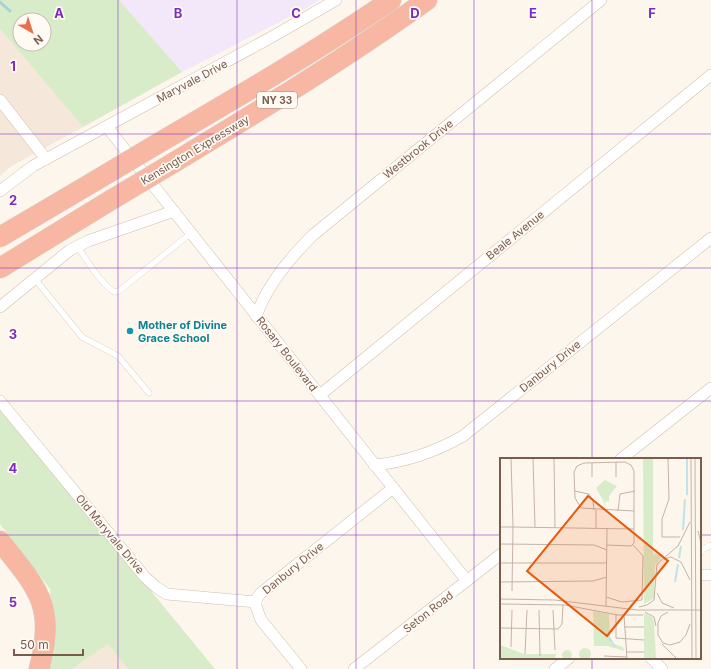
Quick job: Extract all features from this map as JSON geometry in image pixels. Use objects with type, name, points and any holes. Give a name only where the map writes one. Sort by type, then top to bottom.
[{"type":"highway","name":"NY 33","points":[[0,237],[273,76],[391,0]]},
{"type":"highway","name":"Kensington Expressway","points":[[0,268],[338,61],[380,34],[427,0]]},
{"type":"highway","points":[[0,541],[29,578],[42,603],[46,632],[39,669]]},
{"type":"highway","points":[[0,553],[22,580],[35,608],[37,632],[36,645],[27,669]]},
{"type":"street","name":"Maryvale Drive","points":[[1,188],[33,166],[270,38],[336,0]]},
{"type":"street","name":"Westbrook Drive","points":[[256,316],[264,297],[280,271],[313,235],[601,0]]},
{"type":"street","name":"Beale Avenue","points":[[320,395],[711,76]]},
{"type":"street","points":[[0,100],[46,159]]},
{"type":"street","name":"Rosary Boulevard","points":[[107,127],[467,581]]},
{"type":"street","points":[[0,307],[70,250],[174,211]]},
{"type":"street","name":"Danbury Drive","points":[[374,465],[407,460],[426,454],[463,436],[711,238]]},
{"type":"street","points":[[622,458],[711,388]]},
{"type":"street","name":"Old Maryvale Drive","points":[[0,401],[140,571],[156,587],[167,594],[256,604]]},
{"type":"street","name":"Danbury Drive","points":[[256,604],[256,599],[261,593],[393,488]]},
{"type":"street","name":"Seton Road","points":[[354,669],[500,555]]},
{"type":"street","points":[[256,604],[260,620],[301,669]]},
{"type":"street","points":[[555,669],[568,659]]},
{"type":"street","points":[[652,659],[662,669]]},
{"type":"lane","points":[[78,247],[108,288],[114,292],[119,290],[191,233]]},
{"type":"lane","points":[[35,279],[82,337],[118,356],[149,393]]},
{"type":"lane","points":[[701,552],[711,545]]},
{"type":"shaded area","points":[[119,0],[319,0],[305,9],[182,72]]},
{"type":"shaded area","points":[[0,29],[12,43],[12,52],[19,52],[83,127],[10,167],[0,176]]},
{"type":"shaded area","points":[[108,644],[128,669],[72,669]]},
{"type":"green space","points":[[0,0],[119,0],[182,72],[83,127],[19,52],[52,52],[52,12],[12,12],[12,43],[0,29]]},
{"type":"green space","points":[[0,407],[215,669],[128,669],[108,644],[72,669],[49,669],[50,589],[0,524]]},
{"type":"waterway","points":[[0,2],[10,11]]},
{"type":"place","name":"Mother of Divine Grace School","points":[[130,331]]}]
